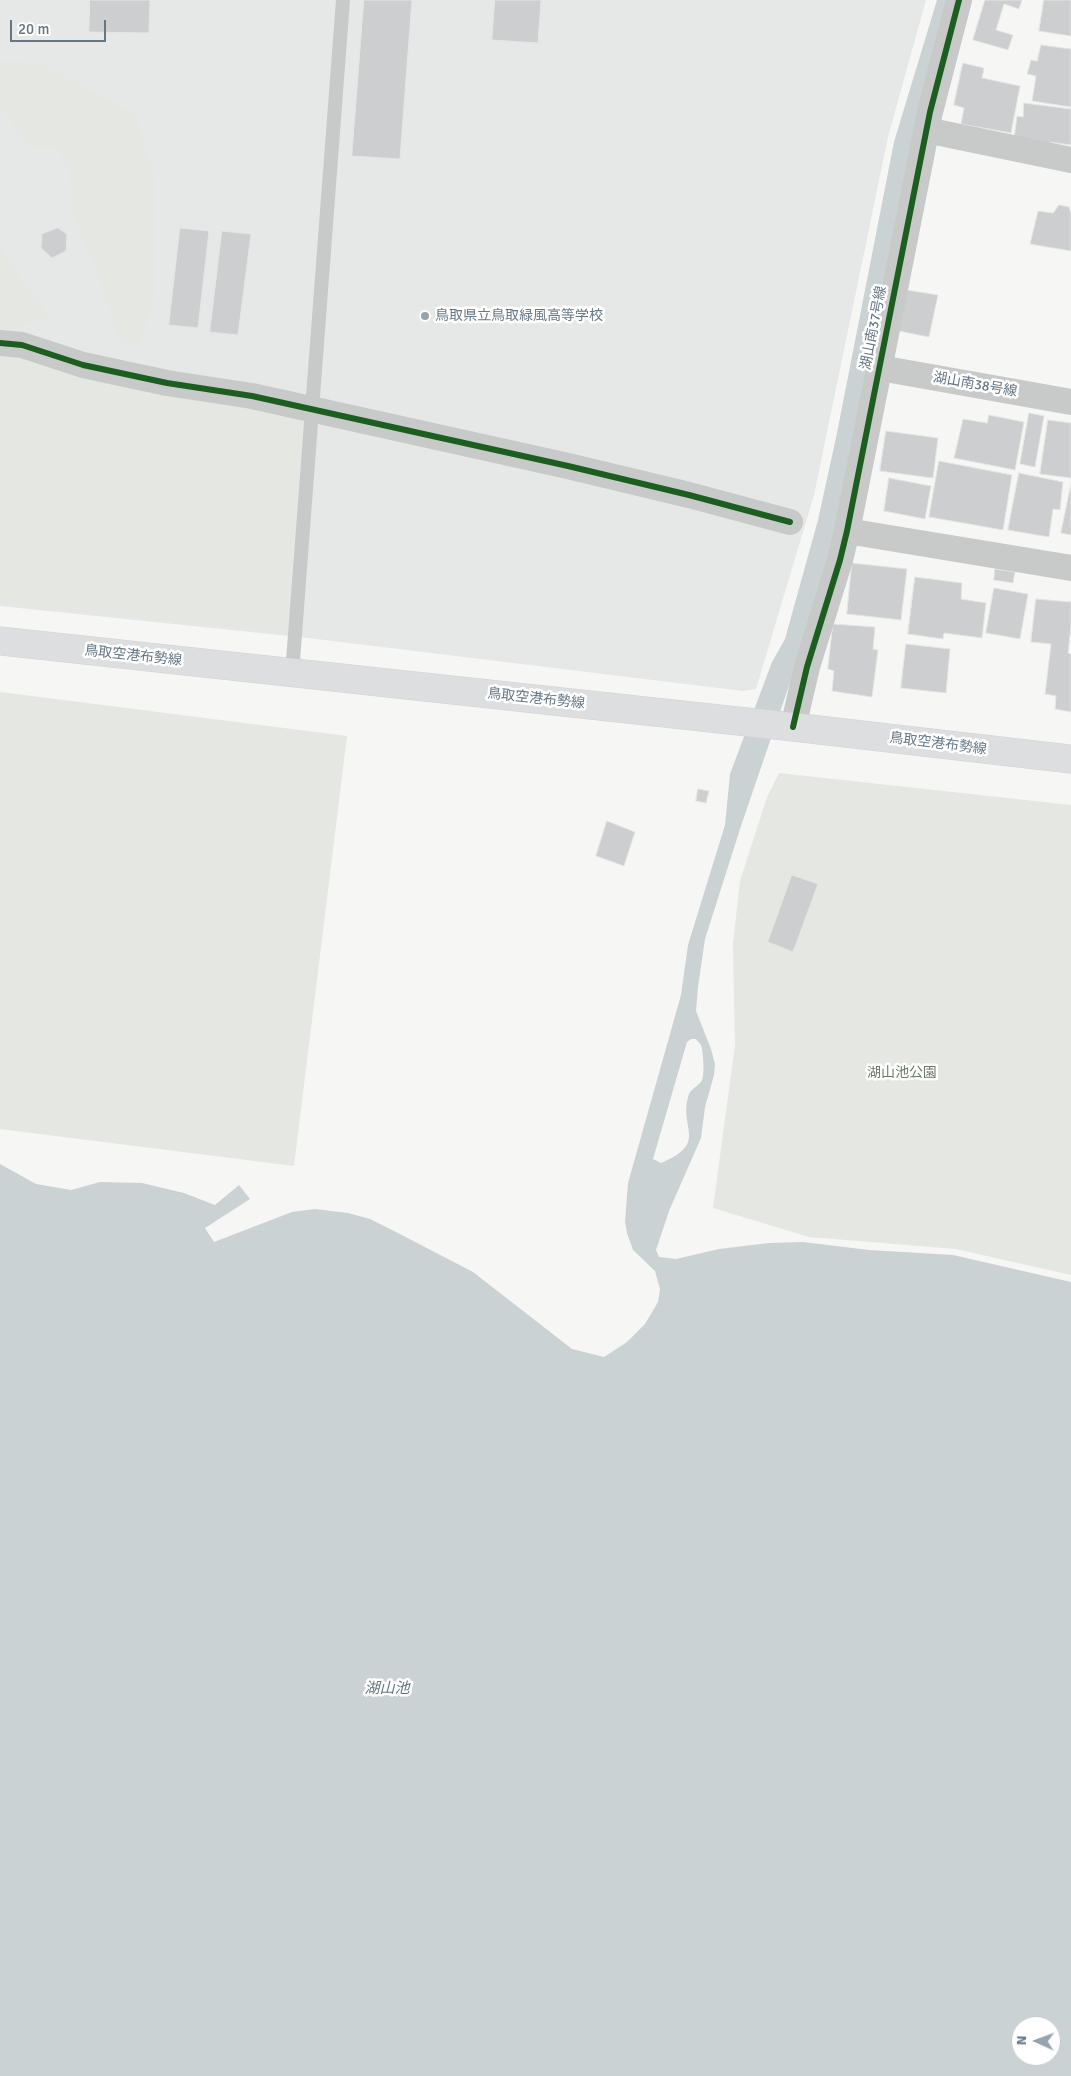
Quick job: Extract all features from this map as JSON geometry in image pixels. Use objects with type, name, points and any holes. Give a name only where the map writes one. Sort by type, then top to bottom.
[{"type":"main road","name":"鳥取空港布勢線","points":[[0,641],[1071,759]]},
{"type":"street","name":"湖山南37号線","points":[[793,727],[807,667],[847,531],[926,130],[959,0]]},
{"type":"street","points":[[926,130],[1071,160]]},
{"type":"street","points":[[0,343],[22,345],[83,365],[167,383],[252,396],[312,408],[688,494],[790,522]]},
{"type":"street","name":"湖山南38号線","points":[[880,368],[1071,402]]},
{"type":"street","points":[[847,531],[1071,568]]},
{"type":"lane","points":[[292,674],[343,0]]},
{"type":"shaded area","name":"鳥取県立鳥取緑風高等学校","points":[[0,0],[926,0],[888,137],[814,495],[756,689],[743,691],[308,638],[0,606]]},
{"type":"green space","points":[[0,60],[42,64],[137,116],[154,180],[155,252],[153,304],[136,348],[118,337],[100,280],[82,240],[71,200],[70,170],[57,147],[28,147],[0,105]]},
{"type":"green space","points":[[0,245],[26,287],[50,317],[7,330],[0,330]]},
{"type":"green space","points":[[0,350],[303,419],[286,633],[0,603]]},
{"type":"green space","points":[[0,692],[347,736],[294,1166],[0,1129]]},
{"type":"green space","name":"湖山池公園","points":[[779,773],[1071,805],[1071,1275],[956,1249],[809,1237],[713,1208],[735,1045],[733,944],[740,881],[767,797]]},
{"type":"water","name":"湖山池","points":[[937,0],[955,0],[843,511],[794,671],[705,939],[696,1011],[711,1049],[715,1064],[714,1075],[705,1107],[701,1138],[669,1211],[656,1250],[659,1257],[676,1259],[719,1249],[769,1243],[803,1242],[869,1250],[953,1255],[1071,1282],[1071,2076],[0,2076],[0,1164],[36,1184],[71,1190],[100,1182],[142,1183],[184,1193],[215,1205],[239,1185],[250,1199],[205,1228],[214,1242],[292,1212],[315,1209],[348,1213],[370,1219],[473,1272],[572,1349],[604,1357],[627,1342],[645,1324],[658,1302],[660,1289],[655,1271],[633,1250],[627,1233],[625,1222],[628,1183],[681,995],[688,945],[725,825],[730,774],[772,662],[785,639],[818,520],[894,142]],"holes":[[[691,1039],[696,1039],[701,1045],[704,1068],[702,1080],[688,1097],[686,1108],[688,1142],[684,1149],[676,1156],[661,1163],[653,1159],[687,1042]]]},
{"type":"building","points":[[90,0],[150,0],[149,33],[89,32]]},
{"type":"building","points":[[364,0],[412,0],[400,159],[352,156]]},
{"type":"building","points":[[495,0],[541,0],[538,43],[492,40]]},
{"type":"building","points":[[985,0],[1022,0],[1019,9],[1004,4],[996,30],[1013,35],[1008,50],[973,40]]},
{"type":"building","points":[[1044,0],[1071,0],[1071,36],[1039,31]]},
{"type":"building","points":[[1041,45],[1071,49],[1071,107],[1032,101],[1036,76],[1027,74],[1031,60],[1037,61]]},
{"type":"building","points":[[963,63],[984,68],[982,78],[1020,86],[1011,133],[961,124],[964,108],[954,105]]},
{"type":"building","points":[[1024,103],[1071,109],[1071,145],[1049,142],[1049,146],[1014,139],[1017,116],[1023,117]]},
{"type":"building","points":[[1059,205],[1069,207],[1071,213],[1071,251],[1030,244],[1038,211],[1053,213]]},
{"type":"building","points":[[58,228],[67,234],[66,251],[52,258],[41,248],[42,234]]},
{"type":"building","points":[[180,228],[209,231],[198,328],[169,325]]},
{"type":"building","points":[[222,231],[251,234],[238,335],[210,332]]},
{"type":"building","points":[[907,290],[938,295],[929,337],[899,331]]},
{"type":"building","points":[[1029,413],[1044,416],[1035,467],[1020,464]]},
{"type":"building","points":[[989,415],[1024,422],[1015,470],[954,458],[963,419],[987,423]]},
{"type":"building","points":[[1048,420],[1071,423],[1071,478],[1040,474]]},
{"type":"building","points":[[886,431],[938,438],[933,478],[880,471]]},
{"type":"building","points":[[939,461],[1012,475],[1003,530],[929,517]]},
{"type":"building","points":[[1019,473],[1063,482],[1060,510],[1053,509],[1049,537],[1008,530]]},
{"type":"building","points":[[889,478],[931,486],[925,519],[884,511]]},
{"type":"building","points":[[1071,484],[1071,535],[1061,533]]},
{"type":"building","points":[[852,563],[907,569],[901,620],[847,614]]},
{"type":"building","points":[[995,569],[1015,572],[1013,583],[994,580]]},
{"type":"building","points":[[915,577],[962,583],[961,599],[986,603],[982,638],[944,633],[943,639],[908,634]]},
{"type":"building","points":[[994,588],[1028,594],[1020,639],[986,633]]},
{"type":"building","points":[[1036,599],[1071,602],[1068,653],[1071,654],[1071,712],[1055,709],[1056,696],[1045,694],[1051,644],[1031,642]]},
{"type":"building","points":[[833,624],[875,627],[873,649],[878,650],[872,697],[832,691],[834,671],[828,669]]},
{"type":"building","points":[[906,644],[950,649],[946,693],[901,688]]},
{"type":"building","points":[[698,789],[709,791],[706,803],[696,801]]},
{"type":"building","points":[[607,821],[635,832],[624,866],[596,856]]},
{"type":"building","points":[[792,875],[818,884],[793,952],[768,942]]},
{"type":"cycle path","points":[[793,727],[807,667],[847,531],[930,112],[959,0]]},
{"type":"cycle path","points":[[0,343],[22,345],[83,365],[167,383],[252,396],[568,466],[790,522]]},
{"type":"place","name":"鳥取県立鳥取緑風高等学校","points":[[425,316]]}]
